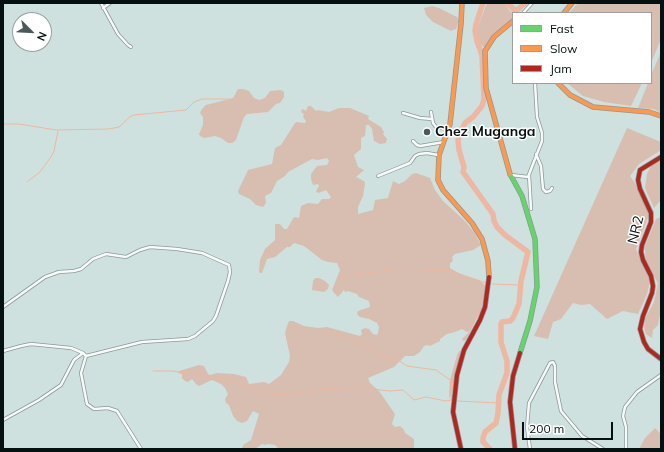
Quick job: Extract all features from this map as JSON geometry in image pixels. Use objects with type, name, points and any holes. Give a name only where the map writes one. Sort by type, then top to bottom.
[{"type":"main road","points":[[461,449],[454,412],[456,382],[464,350],[480,320],[485,307],[489,284],[489,270],[486,250],[482,239],[472,222],[448,197],[440,185],[438,175],[439,155],[450,124],[462,3]]},
{"type":"main road","points":[[565,12],[572,3]]},
{"type":"main road","points":[[512,22],[494,37],[485,51],[485,59],[486,88],[510,175],[522,196],[535,239],[537,287],[530,321],[513,376],[510,402],[515,449]]},
{"type":"main road","points":[[559,84],[570,95],[593,107],[649,112],[661,116]]},
{"type":"main road","name":"NR2","points":[[661,157],[640,170],[638,180],[640,189],[652,213],[651,222],[642,245],[641,252],[654,286],[640,329],[648,349],[661,359]]},
{"type":"street","points":[[101,3],[118,34],[128,46],[131,47]]},
{"type":"street","points":[[103,8],[110,3]]},
{"type":"street","points":[[523,12],[532,3]]},
{"type":"street","points":[[531,210],[529,174],[542,138],[537,117],[535,84]]},
{"type":"street","points":[[431,112],[432,119],[436,127],[448,129]]},
{"type":"street","points":[[403,113],[420,118],[432,119]]},
{"type":"street","points":[[413,141],[416,145],[420,146],[444,142]]},
{"type":"street","points":[[378,176],[410,163],[415,156],[419,154],[427,153],[439,155]]},
{"type":"street","points":[[536,154],[542,166],[543,189],[546,192],[550,191],[552,188]]},
{"type":"street","points":[[510,175],[527,177],[529,174]]},
{"type":"street","points":[[3,307],[45,277],[59,272],[81,269],[93,259],[106,254],[126,257],[140,250],[150,248],[177,249],[202,254],[230,265],[228,281],[216,316],[210,324],[195,336],[181,340],[142,342],[86,356]]},
{"type":"street","points":[[3,351],[31,344],[71,348],[83,353],[86,356]]},
{"type":"street","points":[[3,420],[39,400],[61,385],[72,363],[83,353]]},
{"type":"street","points":[[86,356],[81,373],[87,404],[94,409],[108,408],[117,411],[141,449]]},
{"type":"street","points":[[530,449],[527,427],[529,403],[550,363],[553,362],[555,366],[555,382],[561,412],[582,436],[603,449]]},
{"type":"street","points":[[626,449],[626,427],[622,416],[625,407],[637,392],[661,375]]},
{"type":"shaded area","points":[[487,3],[505,3],[512,13],[512,21],[485,48],[479,43],[477,29]]},
{"type":"shaded area","points":[[578,3],[661,3],[661,39],[652,61],[652,12],[570,12]]},
{"type":"shaded area","points":[[432,6],[457,17],[459,21],[456,29],[451,31],[433,22],[426,15],[424,8]]},
{"type":"shaded area","points":[[661,52],[661,113],[654,109],[638,108],[648,84],[652,84],[652,73]]},
{"type":"shaded area","points":[[568,84],[642,84],[631,106],[604,102],[583,96]]},
{"type":"shaded area","points":[[238,89],[249,91],[254,98],[259,100],[265,98],[270,91],[281,90],[284,92],[284,97],[280,103],[276,104],[268,112],[247,114],[244,117],[236,140],[232,143],[228,143],[215,136],[204,138],[200,136],[199,134],[203,125],[203,117],[200,113],[202,109],[206,105],[233,98]]},
{"type":"shaded area","points":[[308,106],[311,106],[316,111],[329,112],[339,108],[350,108],[369,116],[368,119],[381,127],[384,132],[383,134],[387,139],[386,143],[380,144],[374,141],[372,129],[369,125],[366,125],[365,136],[361,138],[361,149],[354,155],[358,167],[364,170],[356,177],[364,181],[365,184],[363,196],[358,207],[358,214],[373,210],[375,200],[388,198],[393,181],[399,184],[405,181],[412,174],[416,173],[430,178],[435,190],[443,201],[465,221],[474,232],[481,245],[473,250],[455,254],[452,257],[453,261],[450,263],[450,268],[453,270],[465,276],[479,280],[486,286],[481,310],[466,340],[463,341],[462,339],[470,331],[467,332],[462,329],[447,334],[440,339],[440,341],[430,346],[424,346],[420,352],[414,356],[405,356],[394,367],[368,378],[370,383],[379,391],[395,414],[392,424],[395,427],[400,426],[405,433],[414,439],[414,449],[279,449],[275,445],[262,444],[255,449],[242,449],[243,445],[251,440],[259,414],[253,411],[247,421],[242,423],[237,421],[233,416],[229,405],[226,403],[225,399],[228,394],[221,384],[212,380],[199,386],[192,379],[188,382],[185,381],[182,378],[182,374],[178,373],[179,371],[199,365],[204,366],[210,375],[217,373],[234,374],[246,377],[249,384],[264,382],[269,384],[281,375],[289,362],[290,356],[285,333],[289,321],[293,321],[304,326],[318,328],[327,327],[360,336],[362,334],[361,330],[365,328],[369,329],[373,334],[377,335],[378,333],[379,327],[377,323],[360,317],[357,314],[358,311],[370,307],[369,301],[359,297],[357,294],[348,291],[345,292],[344,290],[338,297],[332,290],[340,270],[337,263],[322,260],[304,246],[294,243],[275,257],[267,259],[262,273],[259,271],[260,260],[265,249],[275,240],[275,224],[280,224],[284,229],[287,229],[294,217],[299,218],[301,206],[308,203],[318,204],[322,199],[329,199],[331,197],[326,190],[318,193],[316,191],[319,186],[318,184],[313,185],[311,179],[311,174],[317,166],[327,165],[329,161],[327,158],[318,160],[312,159],[288,172],[277,181],[271,193],[265,196],[266,203],[263,207],[256,205],[250,199],[239,194],[238,191],[248,170],[272,164],[275,148],[281,145],[295,123],[305,123],[306,121],[303,117],[304,114],[301,111],[303,109],[306,111]]},
{"type":"shaded area","points":[[627,128],[661,142],[661,150],[639,164],[630,176],[635,183],[649,215],[636,249],[650,281],[647,294],[638,314],[623,311],[607,319],[590,304],[581,305],[573,303],[561,319],[553,322],[548,339],[534,336]]},
{"type":"shaded area","points":[[661,159],[661,200],[654,208],[645,188],[647,174],[651,165]]},
{"type":"shaded area","points":[[661,217],[661,310],[658,325],[653,330],[652,338],[646,334],[644,328],[645,319],[654,302],[658,283],[646,266],[645,246],[656,219]]},
{"type":"shaded area","points":[[315,278],[325,281],[329,285],[328,289],[324,292],[312,290],[313,281]]},
{"type":"shaded area","points":[[460,350],[461,353],[450,398],[450,380],[457,355]]},
{"type":"shaded area","points":[[655,428],[661,434],[661,449],[639,449],[645,438]]},
{"type":"waterway","points":[[483,3],[475,31],[482,55],[484,99],[482,106],[473,117],[465,123],[458,140],[459,150],[464,167],[463,172],[493,214],[497,227],[505,235],[528,252],[521,281],[519,304],[513,318],[510,321],[502,322],[501,324],[501,342],[507,361],[507,373],[499,395],[496,423],[485,432],[483,438],[483,442],[490,449]]},
{"type":"waterway","points":[[508,3],[513,9],[517,10],[525,3]]},
{"type":"waterway","points":[[3,124],[19,124],[56,130],[109,129],[119,127],[134,115],[186,110],[194,102],[202,99],[229,99]]},
{"type":"waterway","points":[[27,182],[40,172],[51,157],[54,151],[58,131]]},
{"type":"waterway","points":[[340,277],[398,269],[451,271],[486,283]]},
{"type":"waterway","points":[[492,284],[520,285]]},
{"type":"waterway","points":[[330,332],[365,345],[382,356],[398,360],[407,366],[436,370],[453,382],[451,400]]},
{"type":"waterway","points":[[153,371],[172,371],[203,375],[236,382],[257,391],[275,395],[326,388],[338,389],[355,387],[389,391],[403,390],[414,400],[426,397],[446,401],[451,400]]},
{"type":"waterway","points":[[457,401],[498,403]]},
{"type":"traffic: fast","points":[[510,174],[522,196],[535,239],[537,287],[530,321],[520,353]]},
{"type":"traffic: slow","points":[[462,3],[450,124],[439,155],[438,180],[443,190],[472,223],[482,239],[488,261],[489,277]]},
{"type":"traffic: slow","points":[[565,12],[572,3]]},
{"type":"traffic: slow","points":[[510,174],[486,88],[485,51],[494,37],[512,22]]},
{"type":"traffic: slow","points":[[559,84],[570,95],[593,107],[649,112],[661,116]]},
{"type":"traffic: jam","points":[[661,157],[640,170],[638,180],[640,189],[651,213],[651,222],[642,245],[641,252],[643,260],[651,276],[653,286],[640,329],[648,349],[661,359]]},
{"type":"traffic: jam","points":[[461,449],[453,412],[457,375],[464,350],[480,320],[485,307],[489,277]]},
{"type":"traffic: jam","points":[[515,449],[510,402],[513,376],[520,353]]},
{"type":"place","name":"Chez Muganga","points":[[427,132]]}]
